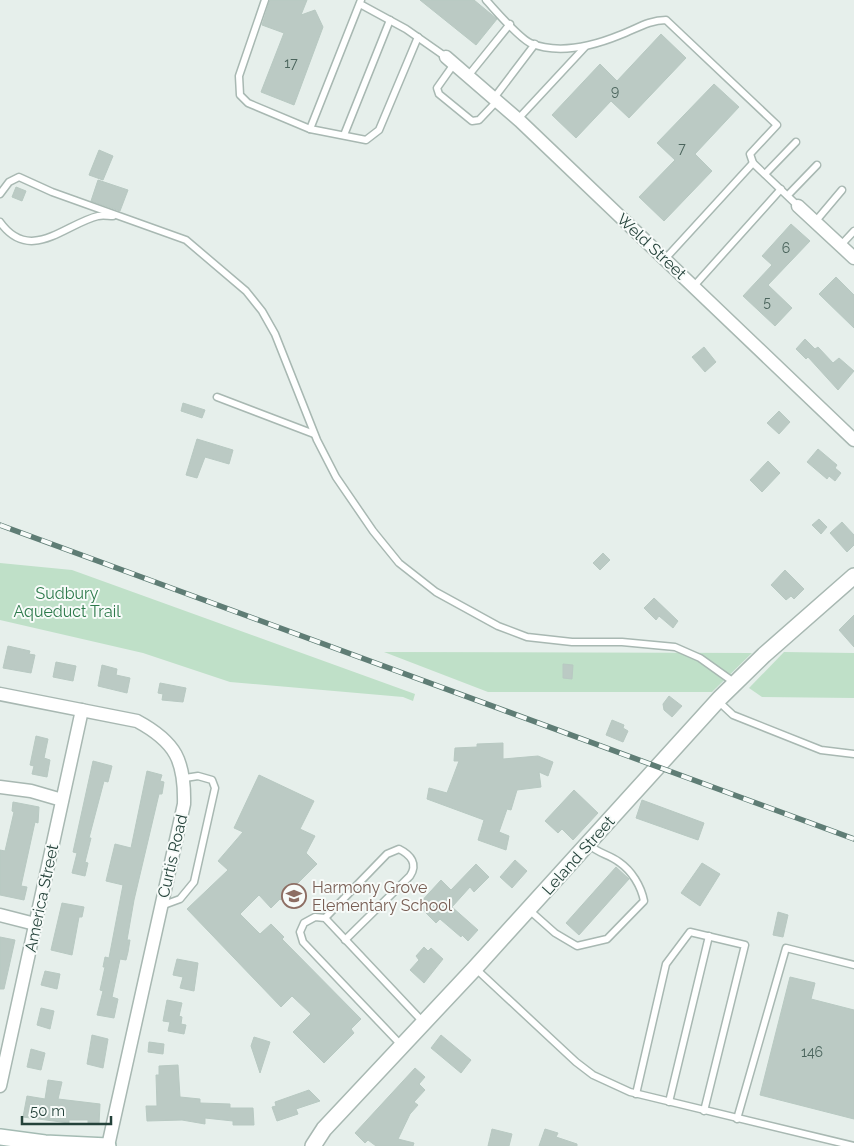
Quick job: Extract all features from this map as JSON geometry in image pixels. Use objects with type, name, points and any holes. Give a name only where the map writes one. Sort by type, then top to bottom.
[{"type":"street","name":"Weld Street","points":[[450,61],[518,119],[854,440]]},
{"type":"street","points":[[798,206],[854,258]]},
{"type":"street","name":"Leland Street","points":[[313,1146],[324,1129],[475,968],[735,683],[854,576]]},
{"type":"street","name":"Curtis Road","points":[[0,694],[137,722],[158,732],[172,745],[185,778],[184,804],[108,1146]]},
{"type":"street","name":"America Street","points":[[0,1086],[82,710]]},
{"type":"street","points":[[0,786],[31,791],[62,800]]},
{"type":"street","points":[[0,915],[35,924]]},
{"type":"street","points":[[0,1137],[45,1143],[108,1146]]},
{"type":"lane","points":[[265,0],[239,76],[240,95],[248,103],[310,129],[366,140],[379,130],[418,37]]},
{"type":"lane","points":[[486,0],[529,42],[551,48],[585,47],[621,35],[654,20],[666,20],[776,125],[750,154],[753,162],[798,206]]},
{"type":"lane","points":[[310,129],[361,2],[418,37],[450,61],[437,88],[439,94],[472,121],[478,120],[495,100],[535,44]]},
{"type":"lane","points":[[344,136],[390,20]]},
{"type":"lane","points":[[468,76],[510,24]]},
{"type":"lane","points":[[518,119],[585,47]]},
{"type":"lane","points":[[765,174],[796,142]]},
{"type":"lane","points":[[665,259],[753,162]]},
{"type":"lane","points":[[788,195],[817,165]]},
{"type":"lane","points":[[0,194],[9,182],[19,177],[52,192],[186,240],[246,291],[262,311],[275,334],[314,434],[336,477],[373,531],[399,562],[436,592],[498,626],[527,637],[572,642],[622,642],[675,647],[700,658],[735,683]]},
{"type":"lane","points":[[694,286],[781,189]]},
{"type":"lane","points":[[816,222],[842,190]]},
{"type":"lane","points":[[0,222],[12,233],[22,238],[44,240],[55,237],[99,216],[122,217]]},
{"type":"lane","points":[[841,245],[854,231]]},
{"type":"lane","points":[[217,397],[314,434]]},
{"type":"lane","points":[[718,701],[733,715],[821,750],[854,754]]},
{"type":"lane","points":[[160,907],[180,899],[194,882],[215,788],[212,780],[198,776],[185,778]]},
{"type":"lane","points":[[528,909],[555,933],[577,946],[607,939],[644,901],[641,888],[618,861],[597,852],[588,844]]},
{"type":"lane","points":[[325,918],[387,854],[399,849],[408,853],[413,862],[414,870],[410,876],[345,940]]},
{"type":"lane","points":[[402,1046],[303,942],[300,932],[304,923],[315,916],[325,918],[424,1023]]},
{"type":"lane","points":[[636,1094],[666,964],[690,932],[709,936],[745,945],[704,1111]]},
{"type":"lane","points":[[669,1102],[709,936]]},
{"type":"lane","points":[[737,1119],[786,948],[854,965]]},
{"type":"lane","points":[[475,968],[576,1062],[609,1083],[636,1094],[854,1146]]},
{"type":"green space","name":"Sudbury Aqueduct Trail","points":[[0,563],[72,570],[415,694],[413,701],[403,697],[230,682],[143,653],[0,620]]},
{"type":"green space","points":[[384,652],[752,653],[712,692],[488,692]]},
{"type":"green space","points":[[784,652],[854,653],[854,698],[762,697],[749,688]]},
{"type":"building","points":[[270,0],[307,0],[301,15],[315,10],[323,27],[294,105],[261,92],[284,33],[262,25]]},
{"type":"building","points":[[420,0],[474,0],[497,19],[476,45]]},
{"type":"building","points":[[661,34],[686,58],[629,118],[611,101],[576,138],[552,115],[600,64],[617,81]]},
{"type":"building","points":[[714,84],[739,107],[695,154],[712,171],[664,221],[639,197],[675,160],[657,143]]},
{"type":"building","points":[[99,150],[113,156],[103,180],[89,175]]},
{"type":"building","points":[[98,180],[128,190],[120,211],[91,201]]},
{"type":"building","points":[[16,187],[26,191],[22,201],[12,197]]},
{"type":"building","points":[[791,224],[810,241],[768,285],[792,308],[775,326],[743,296],[772,265],[762,256]]},
{"type":"building","points":[[836,277],[854,295],[854,328],[819,294]]},
{"type":"building","points":[[805,339],[815,349],[818,347],[833,363],[839,358],[854,371],[838,390],[808,357],[806,359],[796,349]]},
{"type":"building","points":[[704,347],[716,362],[705,372],[692,357]]},
{"type":"building","points":[[183,403],[205,410],[202,418],[181,411]]},
{"type":"building","points":[[779,411],[790,422],[779,434],[767,423]]},
{"type":"building","points":[[197,439],[233,450],[229,464],[205,457],[197,478],[186,475]]},
{"type":"building","points":[[818,449],[837,465],[835,468],[841,473],[835,481],[829,476],[827,479],[807,462]]},
{"type":"building","points":[[768,461],[780,473],[762,492],[750,480]]},
{"type":"building","points":[[819,519],[827,527],[821,534],[812,525]]},
{"type":"building","points":[[842,522],[854,535],[854,545],[847,552],[830,533]]},
{"type":"building","points":[[603,553],[610,560],[600,570],[593,563]]},
{"type":"building","points":[[785,570],[804,589],[794,599],[791,596],[786,600],[771,585]]},
{"type":"building","points":[[654,598],[678,621],[673,628],[659,616],[656,620],[644,608]]},
{"type":"building","points":[[854,615],[854,647],[839,630]]},
{"type":"building","points":[[8,646],[30,651],[29,654],[35,655],[31,673],[3,668]]},
{"type":"building","points":[[56,662],[76,666],[73,681],[53,677]]},
{"type":"building","points":[[563,664],[573,665],[572,679],[563,678]]},
{"type":"building","points":[[102,665],[117,669],[116,675],[130,678],[127,693],[98,686]]},
{"type":"building","points":[[160,683],[186,688],[183,702],[162,700],[163,694],[158,693]]},
{"type":"building","points":[[669,696],[682,706],[672,717],[664,710],[663,704]]},
{"type":"building","points":[[612,720],[624,725],[623,728],[628,731],[623,742],[606,735]]},
{"type":"building","points":[[36,736],[48,739],[44,758],[50,760],[47,777],[32,774],[34,766],[30,765]]},
{"type":"building","points":[[503,743],[503,759],[538,756],[553,762],[548,776],[539,772],[541,787],[517,790],[511,810],[507,809],[499,832],[509,836],[506,850],[478,840],[484,820],[427,799],[429,788],[447,793],[459,761],[454,761],[455,748],[477,747],[477,744]]},
{"type":"building","points":[[93,761],[112,766],[108,782],[104,781],[89,838],[91,838],[85,862],[88,863],[85,876],[72,873],[77,853],[73,852]]},
{"type":"building","points":[[147,771],[162,775],[160,781],[164,782],[162,794],[159,794],[134,900],[127,940],[130,940],[128,952],[126,960],[120,959],[112,997],[118,999],[114,1018],[97,1015],[103,991],[100,990],[105,957],[109,958],[123,885],[106,881],[115,844],[131,848]]},
{"type":"building","points":[[259,775],[314,801],[300,829],[315,836],[306,853],[317,864],[271,908],[259,895],[240,914],[260,934],[271,924],[284,937],[282,939],[361,1019],[351,1029],[354,1033],[324,1063],[293,1032],[311,1014],[292,996],[281,1007],[187,909],[228,870],[218,861],[243,832],[234,828]]},
{"type":"building","points":[[574,790],[598,813],[573,840],[562,829],[558,833],[545,821]]},
{"type":"building","points":[[642,800],[704,823],[698,840],[636,818]]},
{"type":"building","points":[[13,802],[39,807],[38,823],[35,822],[21,886],[27,887],[24,900],[0,895],[0,850],[5,851],[14,812],[12,811]]},
{"type":"building","points":[[515,860],[527,871],[512,888],[500,877]]},
{"type":"building","points":[[702,863],[720,874],[700,906],[681,893]]},
{"type":"building","points":[[476,864],[489,877],[474,892],[470,887],[452,907],[478,930],[468,941],[440,919],[436,923],[418,905],[441,880],[451,890]]},
{"type":"building","points":[[616,867],[629,879],[579,935],[566,923]]},
{"type":"building","points":[[62,903],[84,907],[82,917],[79,917],[72,955],[51,950]]},
{"type":"building","points":[[778,912],[788,915],[783,937],[773,935]]},
{"type":"building","points":[[0,937],[15,940],[4,989],[0,989]]},
{"type":"building","points":[[424,947],[428,951],[431,948],[443,959],[424,983],[410,970],[419,960],[416,956]]},
{"type":"building","points":[[177,959],[198,963],[194,991],[180,988],[183,977],[173,975]]},
{"type":"building","points":[[45,971],[60,974],[57,989],[41,985]]},
{"type":"building","points":[[790,977],[815,983],[811,999],[854,1010],[854,1119],[760,1095]]},
{"type":"building","points":[[167,1000],[182,1003],[179,1016],[182,1017],[181,1024],[186,1025],[184,1034],[168,1031],[170,1022],[163,1021]]},
{"type":"building","points":[[41,1008],[54,1011],[50,1029],[37,1025]]},
{"type":"building","points":[[92,1035],[108,1039],[103,1068],[87,1064]]},
{"type":"building","points":[[441,1035],[471,1060],[461,1073],[431,1048]]},
{"type":"building","points":[[254,1037],[270,1042],[260,1073],[251,1046]]},
{"type":"building","points":[[149,1042],[164,1044],[163,1054],[148,1052]]},
{"type":"building","points":[[31,1049],[45,1053],[41,1070],[27,1067]]},
{"type":"building","points":[[178,1065],[180,1097],[200,1099],[200,1103],[230,1104],[230,1108],[253,1108],[254,1125],[233,1125],[233,1121],[205,1118],[205,1124],[182,1120],[147,1121],[146,1106],[157,1106],[156,1075],[159,1075],[159,1066]]},
{"type":"building","points":[[415,1068],[425,1077],[419,1084],[425,1090],[414,1102],[418,1105],[410,1114],[398,1139],[414,1143],[413,1146],[376,1146],[368,1140],[365,1143],[355,1133]]},
{"type":"building","points":[[48,1080],[62,1082],[58,1099],[100,1104],[99,1124],[88,1123],[88,1120],[69,1120],[69,1123],[23,1117],[27,1096],[45,1099]]},
{"type":"building","points":[[309,1090],[320,1101],[296,1109],[298,1114],[277,1121],[272,1107],[276,1106],[275,1102]]},
{"type":"building","points":[[492,1129],[512,1134],[509,1146],[488,1146]]},
{"type":"building","points":[[545,1129],[558,1133],[556,1137],[577,1144],[577,1146],[539,1146]]},
{"type":"railway","points":[[0,525],[854,839]]},
{"type":"place","name":"Harmony Grove Elementary School","points":[[294,896]]}]
